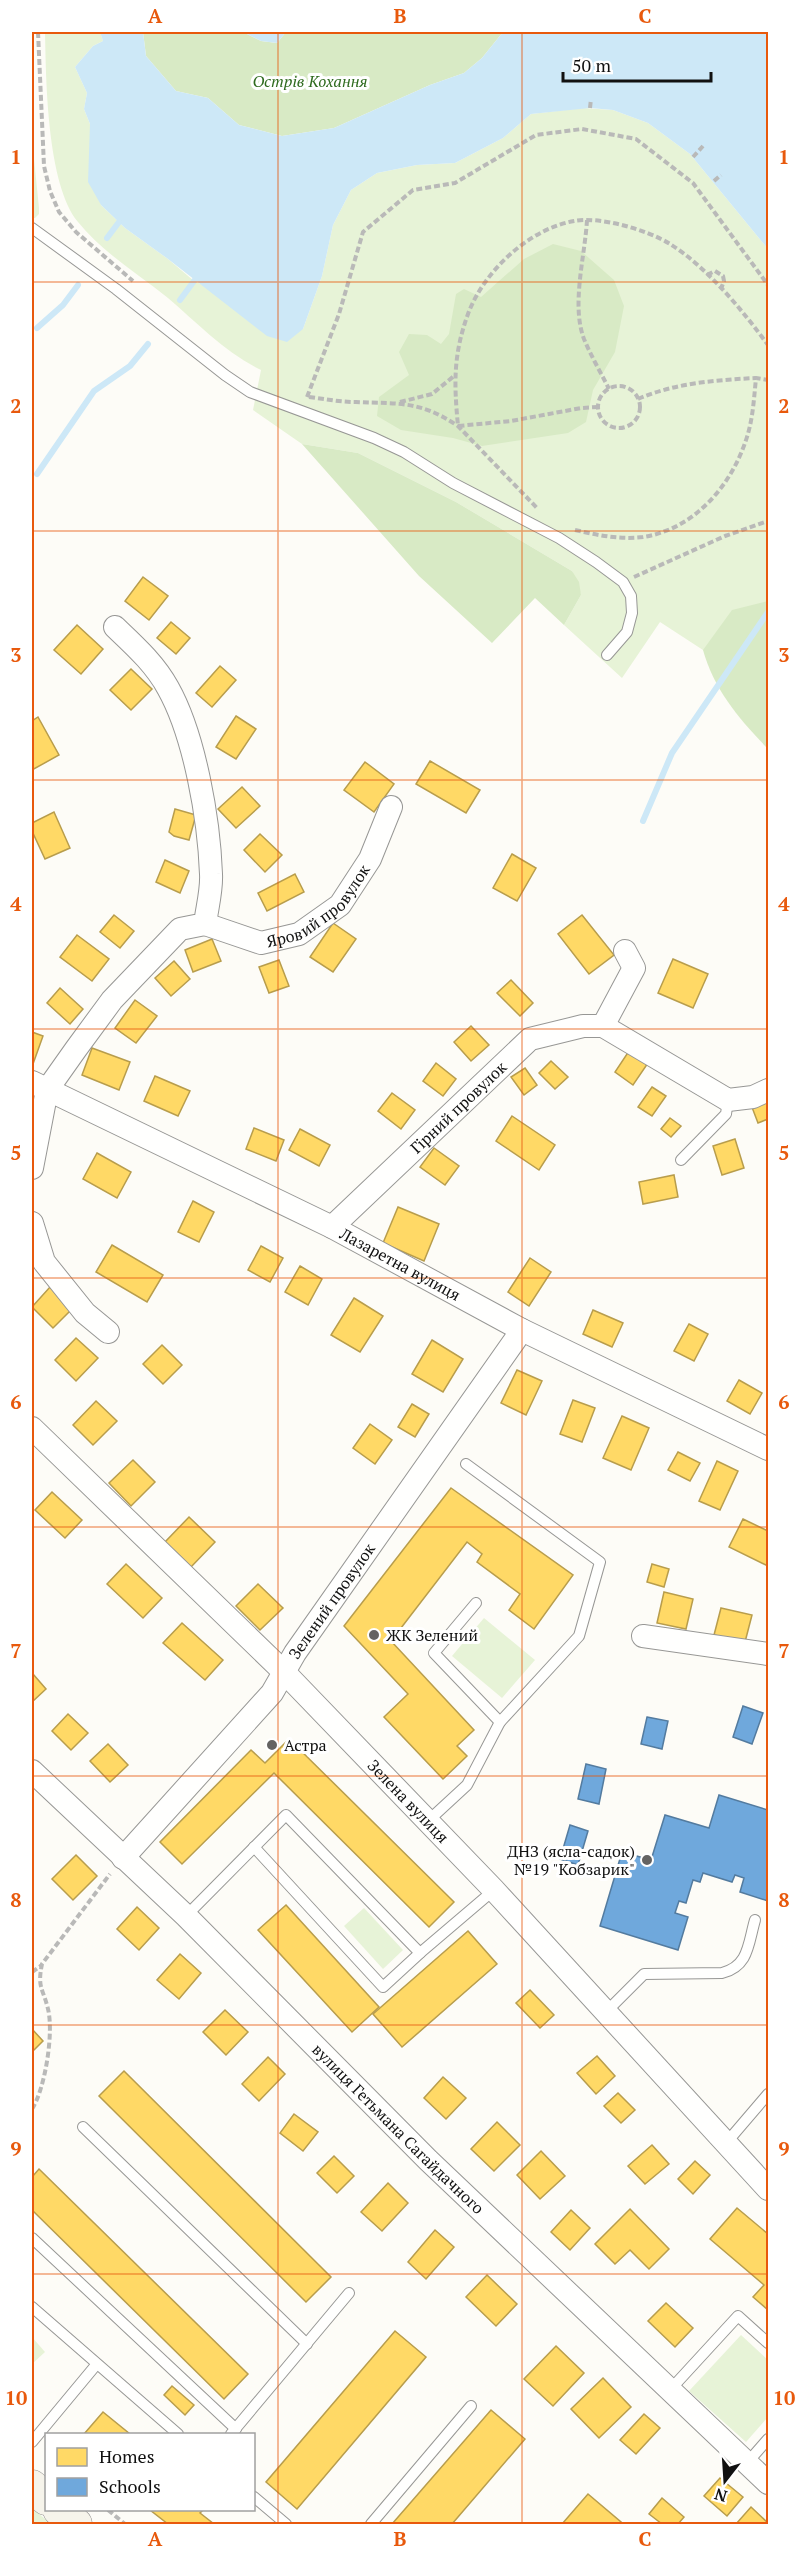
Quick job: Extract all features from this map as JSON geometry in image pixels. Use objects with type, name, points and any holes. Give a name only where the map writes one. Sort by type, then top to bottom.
[{"type":"main road","points":[[32,2486],[45,2498]]},
{"type":"main road","points":[[60,2511],[76,2524]]},
{"type":"street","points":[[32,1168],[39,1086],[119,992],[180,929],[205,924],[211,876],[203,807],[190,744],[169,689],[147,657],[114,627]]},
{"type":"street","name":"Яровий провулок","points":[[205,924],[261,943],[299,934],[340,905],[370,859],[391,807]]},
{"type":"street","points":[[625,951],[634,968],[603,1026],[728,1100],[753,1097],[768,1090]]},
{"type":"street","name":"Гірний провулок","points":[[333,1227],[530,1039],[583,1026],[603,1026]]},
{"type":"street","name":"Лазаретна вулиця","points":[[39,1086],[333,1227],[522,1330],[768,1447]]},
{"type":"street","points":[[32,1223],[44,1262],[85,1313],[108,1332]]},
{"type":"street","name":"Зелений провулок","points":[[123,1858],[272,1693],[295,1653],[522,1330]]},
{"type":"street","name":"Зелена вулиця","points":[[32,1428],[285,1673],[494,1890],[768,2189]]},
{"type":"street","points":[[643,1636],[768,1654]]},
{"type":"street","name":"вулиця Гетьмана Сагайдачного","points":[[32,1771],[186,1916],[428,2160],[768,2483]]},
{"type":"lane","points":[[32,228],[250,392],[374,438],[405,452],[453,483],[559,538],[623,582],[631,596],[632,613],[627,632],[607,655]]},
{"type":"lane","points":[[681,1160],[726,1114],[728,1100]]},
{"type":"lane","points":[[428,1821],[467,1785],[500,1722],[579,1636],[600,1562],[466,1464]]},
{"type":"lane","points":[[476,1604],[434,1653],[500,1722]]},
{"type":"lane","points":[[186,1916],[286,1815],[420,1953]]},
{"type":"lane","points":[[254,1847],[383,1987],[494,1890]]},
{"type":"lane","points":[[606,2012],[644,1974],[722,1974],[732,1971],[743,1964],[755,1920]]},
{"type":"lane","points":[[727,2142],[768,2094]]},
{"type":"lane","points":[[83,2127],[307,2344]]},
{"type":"lane","points":[[32,2238],[234,2432],[349,2293]]},
{"type":"lane","points":[[32,2307],[177,2433]]},
{"type":"lane","points":[[670,2390],[738,2316],[768,2343]]},
{"type":"lane","points":[[32,2442],[96,2365]]},
{"type":"lane","points":[[371,2524],[471,2406]]},
{"type":"lane","points":[[747,2463],[768,2439]]},
{"type":"lane","points":[[255,2498],[286,2524]]},
{"type":"path","points":[[38,32],[44,166],[50,191],[59,212],[76,232],[138,285]]},
{"type":"path","points":[[590,108],[591,99]]},
{"type":"path","points":[[454,376],[432,394],[399,402],[354,402],[307,397],[339,314],[363,232],[413,190],[455,183],[536,135],[582,129],[636,140],[693,183],[768,285]]},
{"type":"path","points":[[693,157],[703,146]]},
{"type":"path","points":[[714,181],[721,175]]},
{"type":"path","points":[[587,220],[578,303],[580,321],[584,338],[609,389]]},
{"type":"path","points":[[458,426],[454,376],[460,341],[469,312],[484,284],[499,265],[547,229],[573,221],[587,220],[649,234],[670,244],[721,289],[768,345]]},
{"type":"path","points":[[707,275],[715,271],[723,276],[721,289]]},
{"type":"path","points":[[638,399],[678,386],[756,378],[768,380]]},
{"type":"path","points":[[573,530],[607,537],[643,537],[671,528],[695,515],[717,494],[732,474],[752,416],[756,378]]},
{"type":"path","points":[[615,387],[629,389],[638,399],[639,412],[632,423],[626,427],[613,427],[607,424],[599,414],[598,407],[603,394],[609,389],[615,387]]},
{"type":"path","points":[[399,402],[422,408],[458,426],[511,483],[535,507],[545,513]]},
{"type":"path","points":[[458,426],[511,421],[598,407]]},
{"type":"path","points":[[623,582],[725,536],[768,521]]},
{"type":"path","points":[[32,1972],[42,1964],[123,1858]]},
{"type":"path","points":[[32,2109],[37,2100],[48,2057],[49,2011],[38,1982],[42,1964]]},
{"type":"path","points":[[109,2511],[125,2524]]},
{"type":"green space","points":[[32,32],[33,149],[39,208],[39,214],[35,218],[32,218]]},
{"type":"green space","points":[[45,32],[100,32],[103,41],[93,46],[75,67],[87,93],[84,109],[90,124],[91,153],[101,205],[125,228],[194,281],[303,329],[322,276],[333,225],[351,190],[377,173],[417,165],[455,163],[503,138],[531,114],[583,108],[613,110],[648,123],[690,154],[768,249],[768,707],[703,650],[660,622],[622,678],[564,625],[581,595],[572,571],[456,502],[358,453],[302,444],[253,410],[261,370],[224,346],[168,298],[109,253],[78,222],[68,205],[60,183],[50,131]]},
{"type":"green space","name":"Острів Кохання","points":[[143,32],[243,32],[261,41],[277,43],[286,32],[503,32],[482,58],[464,73],[430,85],[334,128],[282,136],[239,125],[208,98],[176,91],[146,56]]},
{"type":"green space","points":[[553,244],[581,251],[614,280],[624,306],[615,352],[593,390],[586,422],[568,433],[482,446],[453,438],[401,430],[377,416],[379,397],[409,375],[399,352],[409,334],[427,335],[441,344],[449,334],[456,294],[464,289],[481,297],[524,259]]},
{"type":"green space","points":[[302,444],[358,453],[456,502],[572,571],[579,582],[581,595],[564,625],[535,598],[492,643],[419,576]]},
{"type":"green space","points":[[768,601],[768,749],[729,704],[714,678],[703,650],[732,610]]},
{"type":"green space","points":[[484,1618],[535,1660],[502,1698],[452,1656]]},
{"type":"green space","points":[[364,1908],[403,1950],[383,1969],[344,1926]]},
{"type":"green space","points":[[741,2335],[768,2360],[768,2417],[746,2442],[689,2391]]},
{"type":"green space","points":[[32,2337],[45,2352],[32,2364]]},
{"type":"green space","points":[[32,2508],[51,2524],[32,2524]]},
{"type":"water","points":[[100,32],[143,32],[146,56],[176,91],[208,98],[239,125],[282,136],[334,128],[430,85],[464,73],[482,58],[503,32],[768,32],[768,249],[690,154],[648,123],[613,110],[590,108],[531,114],[503,138],[455,163],[417,165],[377,173],[351,190],[333,225],[322,276],[303,329],[287,342],[267,336],[125,228],[101,205],[88,182],[90,124],[84,109],[87,93],[75,67],[93,46],[103,41]]},
{"type":"water","points":[[243,32],[286,32],[277,43],[261,41]]},
{"type":"building: Homes","points":[[143,577],[168,596],[149,620],[125,601]]},
{"type":"building: Homes","points":[[171,622],[190,638],[176,654],[157,638]]},
{"type":"building: Homes","points":[[77,625],[103,649],[81,674],[54,650]]},
{"type":"building: Homes","points":[[220,666],[236,680],[212,707],[196,693]]},
{"type":"building: Homes","points":[[131,669],[152,689],[131,710],[110,690]]},
{"type":"building: Homes","points":[[236,716],[256,729],[236,759],[216,747]]},
{"type":"building: Homes","points":[[38,717],[59,755],[32,770],[32,721]]},
{"type":"building: Homes","points":[[430,761],[480,790],[466,813],[416,784]]},
{"type":"building: Homes","points":[[365,762],[394,784],[374,812],[344,790]]},
{"type":"building: Homes","points":[[242,787],[260,806],[236,828],[218,809]]},
{"type":"building: Homes","points":[[175,809],[196,815],[189,840],[174,836],[169,832]]},
{"type":"building: Homes","points":[[54,812],[70,848],[45,859],[32,831],[32,823]]},
{"type":"building: Homes","points":[[260,834],[282,855],[265,872],[244,850]]},
{"type":"building: Homes","points":[[512,854],[536,868],[517,901],[493,888]]},
{"type":"building: Homes","points":[[165,860],[189,871],[180,893],[156,882]]},
{"type":"building: Homes","points":[[295,874],[304,892],[267,911],[258,893]]},
{"type":"building: Homes","points":[[114,915],[134,931],[120,948],[100,932]]},
{"type":"building: Homes","points":[[582,915],[614,955],[589,974],[558,934]]},
{"type":"building: Homes","points":[[333,923],[356,939],[333,972],[310,957]]},
{"type":"building: Homes","points":[[77,935],[109,959],[92,981],[60,957]]},
{"type":"building: Homes","points":[[212,939],[221,961],[193,972],[185,950]]},
{"type":"building: Homes","points":[[673,959],[708,974],[693,1008],[658,993]]},
{"type":"building: Homes","points":[[279,960],[289,986],[269,993],[259,967]]},
{"type":"building: Homes","points":[[174,961],[190,979],[171,996],[155,978]]},
{"type":"building: Homes","points":[[511,980],[533,1003],[520,1016],[497,993]]},
{"type":"building: Homes","points":[[60,988],[83,1009],[70,1024],[47,1003]]},
{"type":"building: Homes","points":[[135,1000],[157,1016],[136,1043],[115,1028]]},
{"type":"building: Homes","points":[[471,1026],[489,1045],[471,1061],[454,1042]]},
{"type":"building: Homes","points":[[32,1032],[43,1036],[33,1064],[32,1064]]},
{"type":"building: Homes","points":[[92,1048],[130,1062],[119,1090],[82,1075]]},
{"type":"building: Homes","points":[[629,1051],[648,1063],[633,1085],[615,1072]]},
{"type":"building: Homes","points":[[551,1061],[568,1077],[555,1089],[539,1073]]},
{"type":"building: Homes","points":[[436,1063],[456,1079],[443,1096],[423,1081]]},
{"type":"building: Homes","points":[[525,1068],[537,1085],[524,1095],[511,1077]]},
{"type":"building: Homes","points":[[155,1076],[190,1091],[178,1116],[144,1101]]},
{"type":"building: Homes","points":[[652,1087],[666,1096],[652,1116],[638,1107]]},
{"type":"building: Homes","points":[[392,1093],[415,1110],[401,1129],[378,1111]]},
{"type":"building: Homes","points":[[768,1095],[768,1119],[758,1123],[750,1102]]},
{"type":"building: Homes","points":[[512,1116],[555,1145],[539,1170],[496,1141]]},
{"type":"building: Homes","points":[[670,1118],[681,1126],[671,1137],[661,1129]]},
{"type":"building: Homes","points":[[254,1128],[284,1140],[276,1161],[246,1149]]},
{"type":"building: Homes","points":[[300,1129],[330,1145],[319,1166],[289,1150]]},
{"type":"building: Homes","points":[[735,1139],[744,1168],[722,1175],[713,1146]]},
{"type":"building: Homes","points":[[434,1148],[459,1166],[445,1185],[420,1167]]},
{"type":"building: Homes","points":[[97,1153],[131,1172],[117,1198],[83,1179]]},
{"type":"building: Homes","points":[[674,1175],[678,1197],[643,1204],[639,1182]]},
{"type":"building: Homes","points":[[193,1201],[214,1212],[199,1242],[178,1232]]},
{"type":"building: Homes","points":[[398,1207],[439,1224],[424,1261],[383,1243]]},
{"type":"building: Homes","points":[[112,1245],[163,1275],[147,1302],[96,1272]]},
{"type":"building: Homes","points":[[261,1246],[283,1258],[270,1282],[248,1270]]},
{"type":"building: Homes","points":[[530,1258],[551,1272],[529,1306],[508,1292]]},
{"type":"building: Homes","points":[[300,1266],[322,1279],[308,1305],[285,1292]]},
{"type":"building: Homes","points":[[50,1287],[72,1309],[53,1328],[32,1307]]},
{"type":"building: Homes","points":[[354,1298],[383,1316],[360,1352],[331,1335]]},
{"type":"building: Homes","points":[[593,1310],[623,1323],[612,1347],[583,1334]]},
{"type":"building: Homes","points":[[689,1324],[708,1334],[694,1361],[674,1351]]},
{"type":"building: Homes","points":[[76,1338],[98,1358],[76,1381],[55,1360]]},
{"type":"building: Homes","points":[[432,1340],[463,1359],[443,1392],[412,1374]]},
{"type":"building: Homes","points":[[162,1345],[182,1365],[163,1384],[143,1364]]},
{"type":"building: Homes","points":[[517,1370],[542,1381],[526,1415],[501,1403]]},
{"type":"building: Homes","points":[[739,1380],[762,1393],[750,1414],[727,1401]]},
{"type":"building: Homes","points":[[573,1400],[595,1408],[582,1442],[560,1434]]},
{"type":"building: Homes","points":[[96,1401],[117,1421],[93,1445],[73,1425]]},
{"type":"building: Homes","points":[[412,1404],[429,1414],[415,1437],[398,1427]]},
{"type":"building: Homes","points":[[622,1416],[649,1428],[631,1470],[603,1458]]},
{"type":"building: Homes","points":[[370,1424],[392,1440],[375,1464],[353,1448]]},
{"type":"building: Homes","points":[[678,1452],[700,1463],[690,1481],[668,1470]]},
{"type":"building: Homes","points":[[133,1460],[155,1482],[131,1506],[109,1483]]},
{"type":"building: Homes","points":[[717,1461],[738,1471],[720,1510],[699,1501]]},
{"type":"building: Homes","name":"ЖК Зелений","points":[[451,1488],[573,1575],[534,1629],[509,1610],[520,1594],[477,1562],[482,1554],[467,1542],[391,1641],[474,1730],[457,1746],[467,1756],[443,1779],[384,1717],[408,1694],[344,1626]]},
{"type":"building: Homes","points":[[52,1492],[82,1520],[65,1538],[35,1510]]},
{"type":"building: Homes","points":[[189,1517],[215,1542],[191,1567],[165,1542]]},
{"type":"building: Homes","points":[[743,1519],[768,1531],[768,1566],[729,1547]]},
{"type":"building: Homes","points":[[126,1564],[162,1598],[143,1618],[107,1584]]},
{"type":"building: Homes","points":[[652,1564],[669,1569],[664,1587],[647,1582]]},
{"type":"building: Homes","points":[[258,1584],[283,1608],[260,1630],[236,1606]]},
{"type":"building: Homes","points":[[664,1592],[693,1599],[686,1629],[657,1623]]},
{"type":"building: Homes","points":[[721,1608],[752,1615],[745,1642],[714,1635]]},
{"type":"building: Homes","points":[[182,1623],[223,1660],[205,1680],[163,1643]]},
{"type":"building: Homes","points":[[32,1675],[46,1689],[32,1702]]},
{"type":"building: Homes","points":[[68,1714],[88,1733],[71,1750],[52,1731]]},
{"type":"building: Homes","points":[[289,1739],[454,1902],[429,1927],[274,1773],[182,1864],[160,1842],[251,1750],[265,1763]]},
{"type":"building: Homes","points":[[108,1744],[128,1765],[110,1782],[90,1761]]},
{"type":"building: Homes","points":[[76,1855],[97,1876],[73,1900],[52,1879]]},
{"type":"building: Homes","points":[[286,1905],[379,2007],[352,2032],[258,1930]]},
{"type":"building: Homes","points":[[137,1907],[159,1928],[139,1950],[117,1929]]},
{"type":"building: Homes","points":[[468,1931],[497,1964],[402,2047],[373,2014]]},
{"type":"building: Homes","points":[[180,1954],[201,1973],[179,1999],[157,1980]]},
{"type":"building: Homes","points":[[530,1990],[554,2015],[540,2028],[516,2003]]},
{"type":"building: Homes","points":[[225,2010],[248,2032],[226,2055],[203,2032]]},
{"type":"building: Homes","points":[[32,2029],[43,2041],[32,2052]]},
{"type":"building: Homes","points":[[597,2056],[615,2076],[596,2094],[577,2073]]},
{"type":"building: Homes","points":[[268,2057],[285,2074],[259,2101],[242,2084]]},
{"type":"building: Homes","points":[[124,2071],[331,2277],[306,2302],[99,2096]]},
{"type":"building: Homes","points":[[443,2077],[466,2098],[446,2119],[424,2098]]},
{"type":"building: Homes","points":[[618,2093],[635,2110],[621,2123],[604,2106]]},
{"type":"building: Homes","points":[[294,2114],[318,2132],[303,2151],[280,2133]]},
{"type":"building: Homes","points":[[497,2122],[520,2145],[494,2171],[471,2149]]},
{"type":"building: Homes","points":[[652,2145],[669,2164],[645,2184],[628,2166]]},
{"type":"building: Homes","points":[[541,2151],[565,2176],[540,2199],[517,2175]]},
{"type":"building: Homes","points":[[334,2156],[354,2176],[337,2193],[317,2173]]},
{"type":"building: Homes","points":[[695,2161],[710,2175],[693,2194],[678,2179]]},
{"type":"building: Homes","points":[[39,2169],[248,2374],[224,2399],[32,2210],[32,2177]]},
{"type":"building: Homes","points":[[388,2183],[408,2203],[382,2231],[361,2212]]},
{"type":"building: Homes","points":[[737,2208],[768,2234],[768,2310],[753,2297],[764,2285],[710,2239]]},
{"type":"building: Homes","points":[[630,2209],[669,2249],[649,2269],[630,2250],[615,2264],[595,2244]]},
{"type":"building: Homes","points":[[571,2210],[590,2228],[570,2250],[551,2232]]},
{"type":"building: Homes","points":[[435,2230],[454,2247],[426,2279],[408,2262]]},
{"type":"building: Homes","points":[[487,2275],[517,2304],[496,2326],[466,2297]]},
{"type":"building: Homes","points":[[666,2303],[693,2328],[675,2347],[648,2321]]},
{"type":"building: Homes","points":[[395,2331],[426,2357],[297,2509],[266,2482]]},
{"type":"building: Homes","points":[[556,2346],[584,2373],[553,2406],[524,2379]]},
{"type":"building: Homes","points":[[603,2378],[631,2407],[599,2438],[571,2409]]},
{"type":"building: Homes","points":[[172,2386],[194,2405],[185,2415],[164,2395]]},
{"type":"building: Homes","points":[[491,2410],[525,2439],[452,2524],[392,2524]]},
{"type":"building: Homes","points":[[103,2412],[129,2433],[85,2433]]},
{"type":"building: Homes","points":[[644,2414],[660,2428],[636,2454],[620,2440]]},
{"type":"building: Homes","points":[[720,2478],[743,2497],[727,2516],[704,2496]]},
{"type":"building: Homes","points":[[588,2494],[621,2522],[618,2524],[562,2524]]},
{"type":"building: Homes","points":[[662,2498],[684,2517],[678,2524],[662,2524],[649,2514]]},
{"type":"building: Homes","points":[[751,2507],[768,2523],[768,2524],[736,2524]]},
{"type":"building: Homes","points":[[151,2511],[202,2511],[200,2513],[214,2524],[168,2524]]},
{"type":"building: Schools","points":[[743,1706],[763,1713],[752,1744],[733,1737]]},
{"type":"building: Schools","points":[[647,1717],[668,1721],[662,1749],[641,1744]]},
{"type":"building: Schools","points":[[586,1764],[606,1769],[599,1804],[578,1799]]},
{"type":"building: Schools","points":[[719,1795],[768,1810],[768,1901],[740,1892],[744,1878],[735,1875],[732,1882],[703,1873],[700,1882],[693,1880],[686,1903],[679,1901],[675,1913],[688,1917],[678,1950],[600,1926],[622,1852],[651,1860],[665,1815],[709,1828]]},
{"type":"building: Schools","points":[[570,1825],[588,1831],[578,1865],[560,1859]]},
{"type":"waterway","points":[[107,238],[119,222]]},
{"type":"waterway","points":[[180,300],[194,281]]},
{"type":"waterway","points":[[37,328],[63,305],[78,285]]},
{"type":"waterway","points":[[37,474],[94,391],[130,366],[148,344]]},
{"type":"waterway","points":[[643,821],[672,753],[768,612]]},
{"type":"place","name":"ЖК Зелений","points":[[374,1635]]},
{"type":"place","name":"Астра","points":[[272,1745]]},
{"type":"place","name":"ДНЗ (ясла-садок) №19 \"Кобзарик\"","points":[[647,1860]]}]
